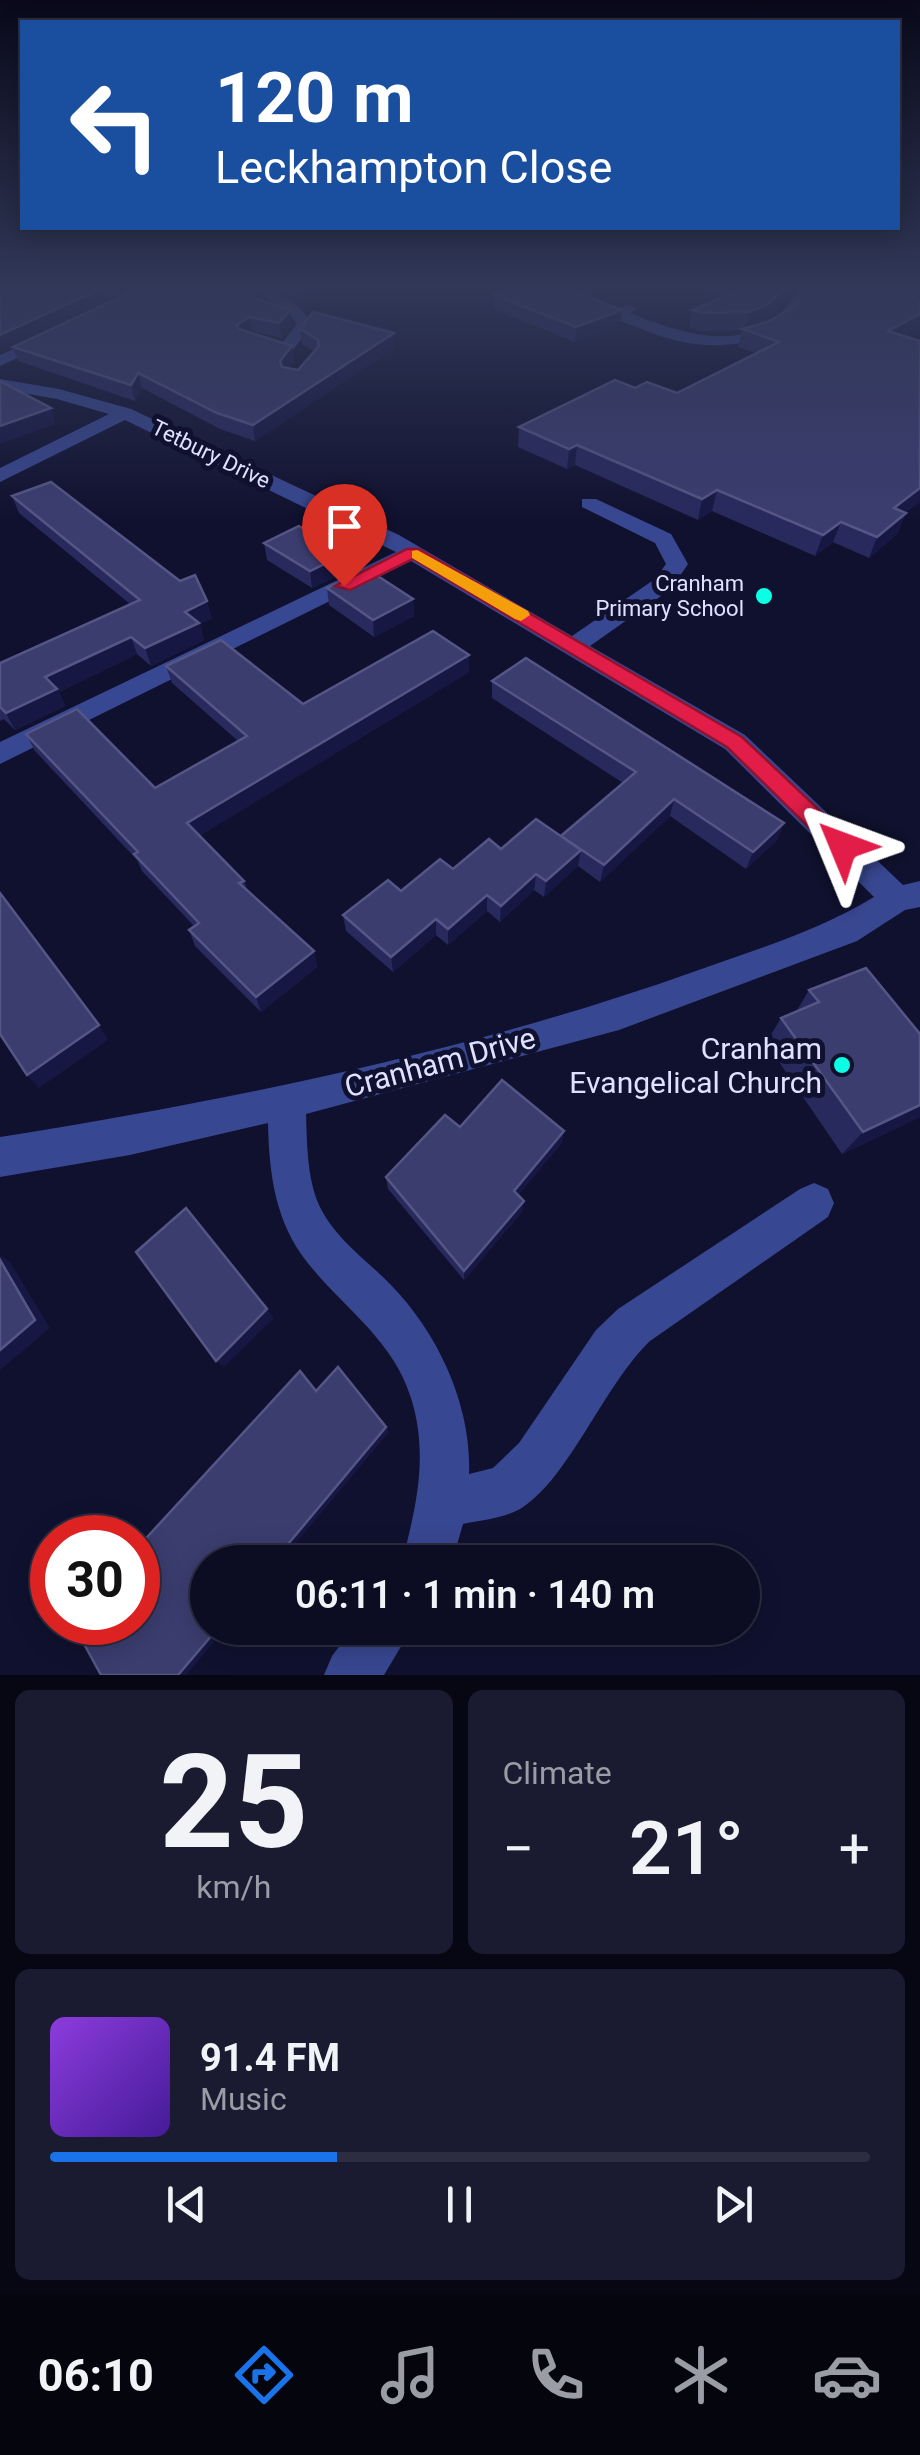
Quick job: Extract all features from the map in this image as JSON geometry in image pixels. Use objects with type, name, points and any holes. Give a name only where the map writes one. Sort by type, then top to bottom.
[{"type":"street","name":"Tetbury Drive","points":[[0,384],[59,394],[125,413],[413,552],[735,742],[909,896]]},
{"type":"street","points":[[0,476],[125,413]]},
{"type":"street","points":[[574,646],[663,584],[677,564],[663,539],[589,503]]},
{"type":"street","points":[[0,754],[413,552]]},
{"type":"street","name":"Cranham Drive","points":[[0,1158],[130,1136],[287,1101],[619,1014],[845,931],[909,896]]},
{"type":"street","points":[[287,1101],[288,1147],[298,1204],[309,1229],[386,1312],[427,1370],[444,1446],[443,1504],[432,1545]]},
{"type":"street","points":[[443,1504],[506,1490],[536,1460],[612,1346],[634,1325],[814,1203]]},
{"type":"street","points":[[351,1675],[373,1645]]},
{"type":"building","points":[[66,364],[281,364],[298,370],[303,364],[346,364],[253,425],[217,413],[138,373],[131,385]]},
{"type":"building","points":[[735,364],[920,364],[920,488],[894,508],[906,513],[877,537],[841,522],[823,535],[717,490],[702,499],[577,445],[569,449],[519,427],[615,380],[635,388],[647,382],[677,393]]},
{"type":"building","points":[[0,381],[51,408],[0,426]]},
{"type":"building","points":[[51,482],[180,581],[195,575],[207,601],[185,612],[199,623],[145,648],[131,637],[45,677],[57,689],[6,713],[0,707],[0,663],[140,600],[12,496]]},
{"type":"building","points":[[299,526],[345,554],[310,571],[264,543]]},
{"type":"building","points":[[367,569],[413,599],[373,620],[327,588]]},
{"type":"building","points":[[433,631],[469,655],[187,823],[244,881],[239,883],[314,951],[256,997],[189,930],[199,923],[134,854],[138,852],[26,734],[77,709],[155,788],[247,736],[166,666],[221,640],[303,704]]},
{"type":"building","points":[[526,658],[784,823],[753,852],[674,799],[604,865],[561,836],[636,772],[492,681]]},
{"type":"building","points":[[536,819],[581,850],[546,881],[536,874],[501,906],[487,895],[448,929],[436,919],[391,957],[343,915],[388,880],[401,891],[440,859],[453,869],[489,839],[501,849]]},
{"type":"building","points":[[0,893],[99,1025],[27,1075],[0,1034]]},
{"type":"building","name":"Cranham Evangelical Church","points":[[866,968],[920,1034],[920,1105],[863,1132],[781,1018],[819,1002],[809,990]]},
{"type":"building","points":[[502,1080],[564,1131],[514,1191],[524,1201],[464,1271],[386,1177],[445,1115],[460,1127]]},
{"type":"building","points":[[186,1208],[267,1309],[216,1361],[136,1252]]},
{"type":"building","points":[[0,1260],[35,1320],[0,1350]]},
{"type":"building","points":[[338,1367],[386,1427],[287,1545],[190,1545],[190,1645],[204,1645],[178,1675],[101,1675],[85,1645],[160,1645],[160,1523],[300,1371],[316,1391]]},
{"type":"slow traffic","points":[[417,555],[521,615]]},
{"type":"place","name":"Cranham Primary School","points":[[764,596]]},
{"type":"place","name":"Cranham Evangelical Church","points":[[842,1065]]},
{"type":"route","points":[[344,586],[413,552],[735,742],[843,846]]}]
